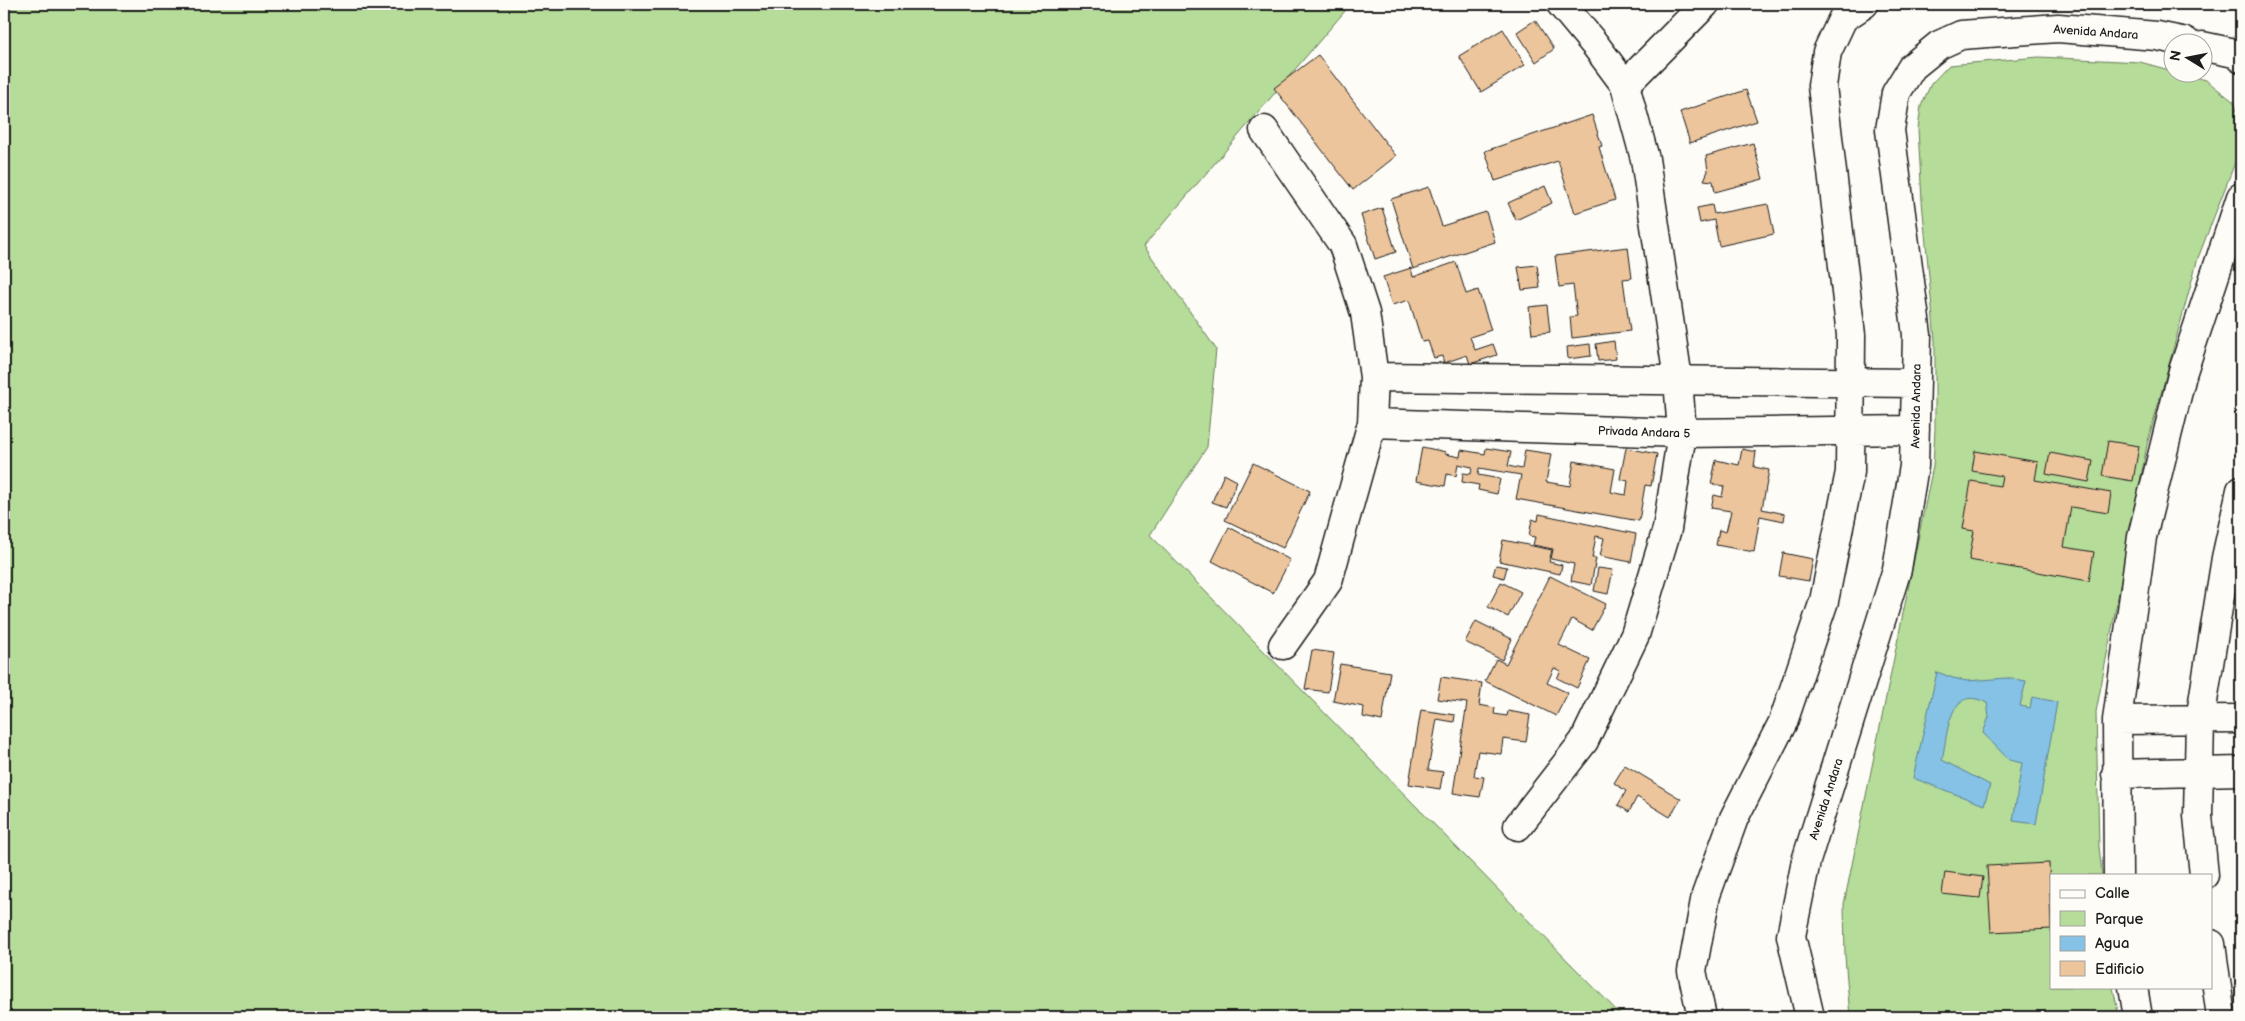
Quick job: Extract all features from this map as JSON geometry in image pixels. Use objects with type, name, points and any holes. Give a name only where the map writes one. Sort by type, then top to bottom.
[{"type":"street","points":[[1518,826],[1584,741],[1635,635],[1667,529],[1682,433],[1678,379],[1645,159],[1625,85],[1561,4]]},
{"type":"street","points":[[1625,85],[1705,4]]},
{"type":"street","points":[[1702,1017],[1692,971],[1706,895],[1734,818],[1783,722],[1824,601],[1850,472],[1851,335],[1822,86],[1827,52],[1843,18],[1864,4]]},
{"type":"street","name":"Avenida Andara","points":[[1810,1017],[1791,936],[1806,861],[1897,569],[1914,466],[1918,335],[1890,130],[1896,93],[1912,67],[1939,45],[1961,35],[2058,28],[2162,37]]},
{"type":"street","points":[[2212,48],[2239,54],[2241,58]]},
{"type":"street","points":[[1264,130],[1343,245],[1365,312],[1374,377],[1372,423],[1328,581],[1283,645]]},
{"type":"street","points":[[2118,874],[2117,720],[2142,538],[2183,371],[2241,197]]},
{"type":"street","points":[[1374,377],[1916,383]]},
{"type":"street","name":"Privada Andara 5","points":[[1372,423],[1682,433],[1916,430]]},
{"type":"street","points":[[2204,874],[2198,816],[2200,720],[2226,558],[2241,490]]},
{"type":"street","points":[[2117,720],[2241,719]]},
{"type":"street","points":[[2116,774],[2198,774],[2241,771]]},
{"type":"street","points":[[2212,951],[2221,1017]]},
{"type":"street","points":[[2133,988],[2138,1017]]},
{"type":"green space","points":[[4,4],[1351,4],[1144,246],[1216,349],[1207,447],[1150,535],[1623,1017],[4,1017]]},
{"type":"green space","points":[[2039,57],[2140,62],[2162,68],[2162,82],[2209,82],[2234,102],[2241,122],[2241,147],[2198,258],[2147,445],[2096,712],[2099,846],[2102,874],[2050,874],[2050,988],[2113,988],[2119,1017],[1850,1017],[1845,956],[1844,904],[1933,466],[1935,341],[1922,201],[1918,129],[1921,106],[1931,84],[1949,65]]},
{"type":"water","points":[[1937,672],[1967,681],[2007,678],[2026,681],[2020,706],[2030,708],[2032,697],[2057,702],[2036,824],[2013,821],[2022,763],[2009,760],[1983,733],[1989,717],[1987,703],[1974,699],[1964,700],[1957,705],[1949,725],[1942,760],[1990,785],[1984,805],[1913,778]]},
{"type":"building","points":[[1535,20],[1554,49],[1536,62],[1517,32]]},
{"type":"building","points":[[1503,29],[1525,65],[1481,92],[1459,56]]},
{"type":"building","points":[[1318,55],[1396,156],[1353,190],[1274,88]]},
{"type":"building","points":[[1746,90],[1757,121],[1690,143],[1680,112]]},
{"type":"building","points":[[1592,115],[1602,146],[1599,147],[1615,200],[1575,213],[1558,161],[1495,181],[1485,151]]},
{"type":"building","points":[[1753,143],[1763,179],[1715,192],[1713,181],[1704,180],[1708,171],[1706,156]]},
{"type":"building","points":[[1545,186],[1552,203],[1516,220],[1508,203]]},
{"type":"building","points":[[1429,187],[1442,226],[1486,212],[1495,242],[1413,269],[1391,199]]},
{"type":"building","points":[[1768,204],[1774,234],[1719,246],[1714,220],[1700,223],[1697,208],[1712,205],[1714,214]]},
{"type":"building","points":[[1382,208],[1396,252],[1375,259],[1361,215]]},
{"type":"building","points":[[1628,247],[1632,278],[1623,279],[1630,331],[1572,338],[1570,317],[1577,316],[1573,285],[1559,287],[1555,256]]},
{"type":"building","points":[[1456,262],[1466,294],[1478,290],[1491,330],[1470,337],[1475,350],[1493,344],[1497,355],[1470,364],[1467,355],[1444,363],[1442,356],[1434,358],[1428,341],[1422,342],[1409,300],[1392,305],[1383,277],[1411,268],[1413,277]]},
{"type":"building","points":[[1537,265],[1540,288],[1522,290],[1518,267]]},
{"type":"building","points":[[1547,305],[1550,332],[1532,334],[1529,307]]},
{"type":"building","points":[[1614,341],[1616,359],[1598,361],[1596,344]]},
{"type":"building","points":[[1590,344],[1591,356],[1568,359],[1567,347]]},
{"type":"building","points":[[2108,441],[2139,446],[2133,481],[2102,476]]},
{"type":"building","points":[[1422,447],[1460,457],[1461,450],[1485,454],[1486,448],[1511,452],[1508,466],[1522,469],[1525,450],[1551,454],[1546,482],[1570,486],[1574,461],[1615,469],[1611,492],[1626,495],[1628,481],[1620,479],[1626,448],[1657,454],[1651,486],[1645,485],[1639,521],[1516,499],[1521,475],[1479,468],[1478,475],[1500,479],[1497,494],[1478,490],[1479,485],[1462,482],[1463,473],[1471,474],[1472,467],[1458,464],[1456,476],[1447,474],[1445,486],[1416,481]]},
{"type":"building","points":[[1742,449],[1756,452],[1754,467],[1769,470],[1762,509],[1785,514],[1784,521],[1760,516],[1754,552],[1716,545],[1719,530],[1726,532],[1731,511],[1711,508],[1714,495],[1722,497],[1724,486],[1711,484],[1716,460],[1739,465]]},
{"type":"building","points":[[1975,451],[2038,462],[2035,480],[2111,493],[2108,513],[2071,507],[2064,547],[2094,552],[2089,581],[1969,560],[1974,531],[1963,529],[1971,481],[2000,486],[2002,476],[1972,471]]},
{"type":"building","points":[[2050,453],[2093,461],[2089,482],[2046,474]]},
{"type":"building","points":[[1253,463],[1310,491],[1283,548],[1225,520]]},
{"type":"building","points":[[1224,474],[1237,481],[1226,507],[1212,502]]},
{"type":"building","points":[[1539,514],[1636,534],[1631,562],[1600,556],[1604,538],[1596,536],[1592,558],[1596,558],[1591,585],[1571,581],[1574,564],[1551,559],[1553,549],[1533,545],[1535,537],[1529,536],[1532,519],[1538,521]]},
{"type":"building","points":[[1229,527],[1290,560],[1273,593],[1212,561]]},
{"type":"building","points":[[1503,540],[1552,550],[1549,562],[1562,565],[1560,574],[1499,561]]},
{"type":"building","points":[[1783,553],[1813,559],[1809,581],[1779,576]]},
{"type":"building","points":[[1496,565],[1507,567],[1504,578],[1493,575]]},
{"type":"building","points":[[1598,568],[1613,570],[1608,594],[1594,591]]},
{"type":"building","points":[[1550,576],[1606,604],[1592,630],[1572,619],[1559,645],[1590,660],[1577,688],[1557,678],[1561,671],[1554,668],[1547,683],[1568,693],[1556,716],[1485,681],[1496,659],[1506,664]]},
{"type":"building","points":[[1501,582],[1521,592],[1508,617],[1488,607]]},
{"type":"building","points":[[1476,621],[1512,639],[1502,660],[1465,642]]},
{"type":"building","points":[[1312,650],[1334,653],[1328,692],[1305,689]]},
{"type":"building","points":[[1340,664],[1390,672],[1382,721],[1363,717],[1364,707],[1333,701]]},
{"type":"building","points":[[1441,677],[1482,683],[1479,705],[1495,708],[1494,714],[1507,716],[1508,711],[1530,715],[1526,742],[1503,739],[1501,754],[1478,751],[1474,776],[1484,777],[1480,797],[1453,793],[1467,703],[1437,699]]},
{"type":"building","points":[[1421,710],[1455,715],[1454,722],[1437,719],[1428,770],[1443,772],[1440,789],[1409,784]]},
{"type":"building","points":[[1625,765],[1681,799],[1670,817],[1637,797],[1629,812],[1618,805],[1626,791],[1614,783]]},
{"type":"building","points":[[2049,863],[2050,929],[1991,932],[1987,866]]},
{"type":"building","points":[[1945,872],[1983,877],[1980,898],[1942,894]]}]
